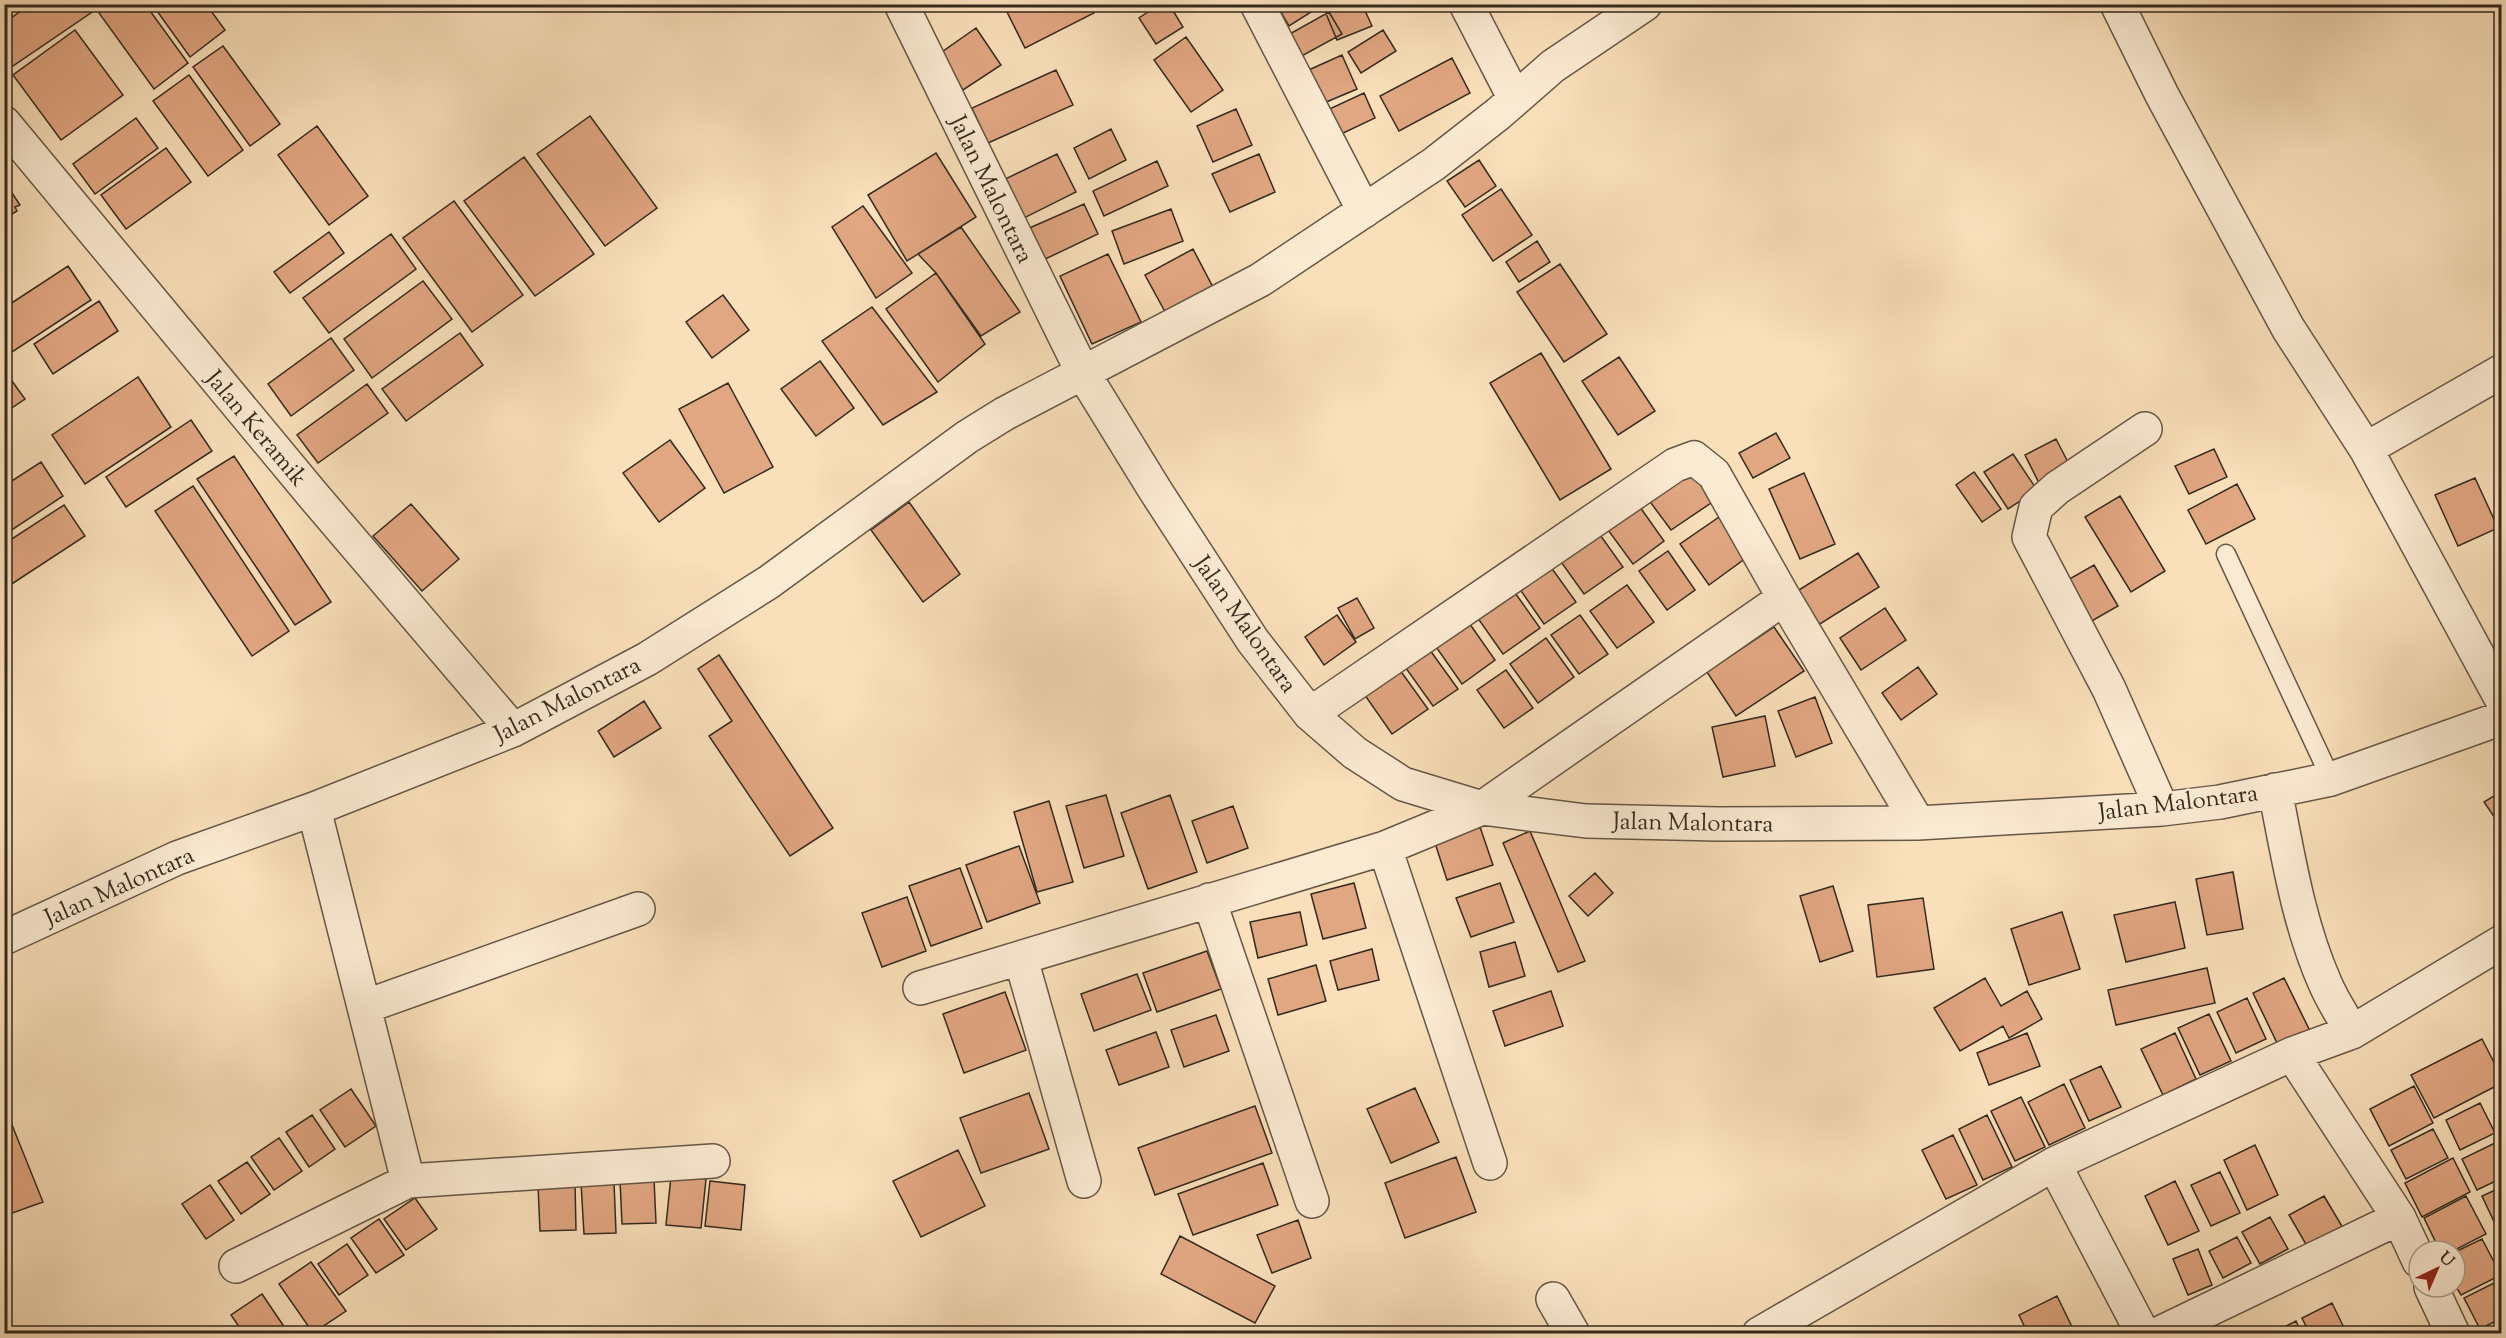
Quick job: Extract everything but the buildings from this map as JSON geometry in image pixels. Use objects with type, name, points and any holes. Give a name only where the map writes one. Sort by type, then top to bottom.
[{"type":"street","points":[[1257,4],[1364,211]]},
{"type":"street","points":[[1466,4],[1515,99]]},
{"type":"street","points":[[1083,373],[1260,280],[1434,164],[1553,66],[1645,4]]},
{"type":"street","points":[[2117,4],[2162,95],[2288,328],[2366,449],[2502,700]]},
{"type":"street","name":"Jalan Malontara","points":[[906,6],[1083,373],[1155,490],[1253,640],[1310,714],[1355,753],[1403,784],[1482,808],[1586,820],[1718,824],[1918,823],[2162,809],[2220,802],[2331,779],[2502,718]]},
{"type":"street","name":"Jalan Keramik","points":[[4,123],[312,494],[513,730]]},
{"type":"street","points":[[2366,449],[2502,371]]},
{"type":"street","name":"Jalan Malontara","points":[[4,938],[177,858],[314,808],[513,730],[647,659],[769,582],[967,437],[1083,373]]},
{"type":"street","points":[[2145,429],[2057,488],[2036,507],[2029,537],[2109,689],[2162,809]]},
{"type":"street","points":[[1310,714],[1675,465],[1694,458],[1714,474],[1784,598],[1918,823]]},
{"type":"street","points":[[920,988],[1385,848],[1482,808],[1784,598]]},
{"type":"street","points":[[2276,790],[2299,906],[2312,949],[2325,985],[2352,1032]]},
{"type":"street","points":[[314,808],[408,1181]]},
{"type":"street","points":[[1385,848],[1490,1163]]},
{"type":"street","points":[[1209,900],[1312,1201]]},
{"type":"street","points":[[364,1006],[638,909]]},
{"type":"street","points":[[1759,1334],[2054,1164],[2292,1054],[2352,1032],[2500,949]]},
{"type":"street","points":[[1021,959],[1084,1181]]},
{"type":"street","points":[[2292,1054],[2399,1218],[2409,1239]]},
{"type":"street","points":[[237,1266],[408,1181],[713,1161]]},
{"type":"street","points":[[2054,1164],[2143,1334]]},
{"type":"street","points":[[2158,1334],[2399,1218]]},
{"type":"street","points":[[1553,1299],[1573,1334]]},
{"type":"street","points":[[2437,1299],[2453,1334]]},
{"type":"lane","points":[[2226,554],[2331,779]]}]
